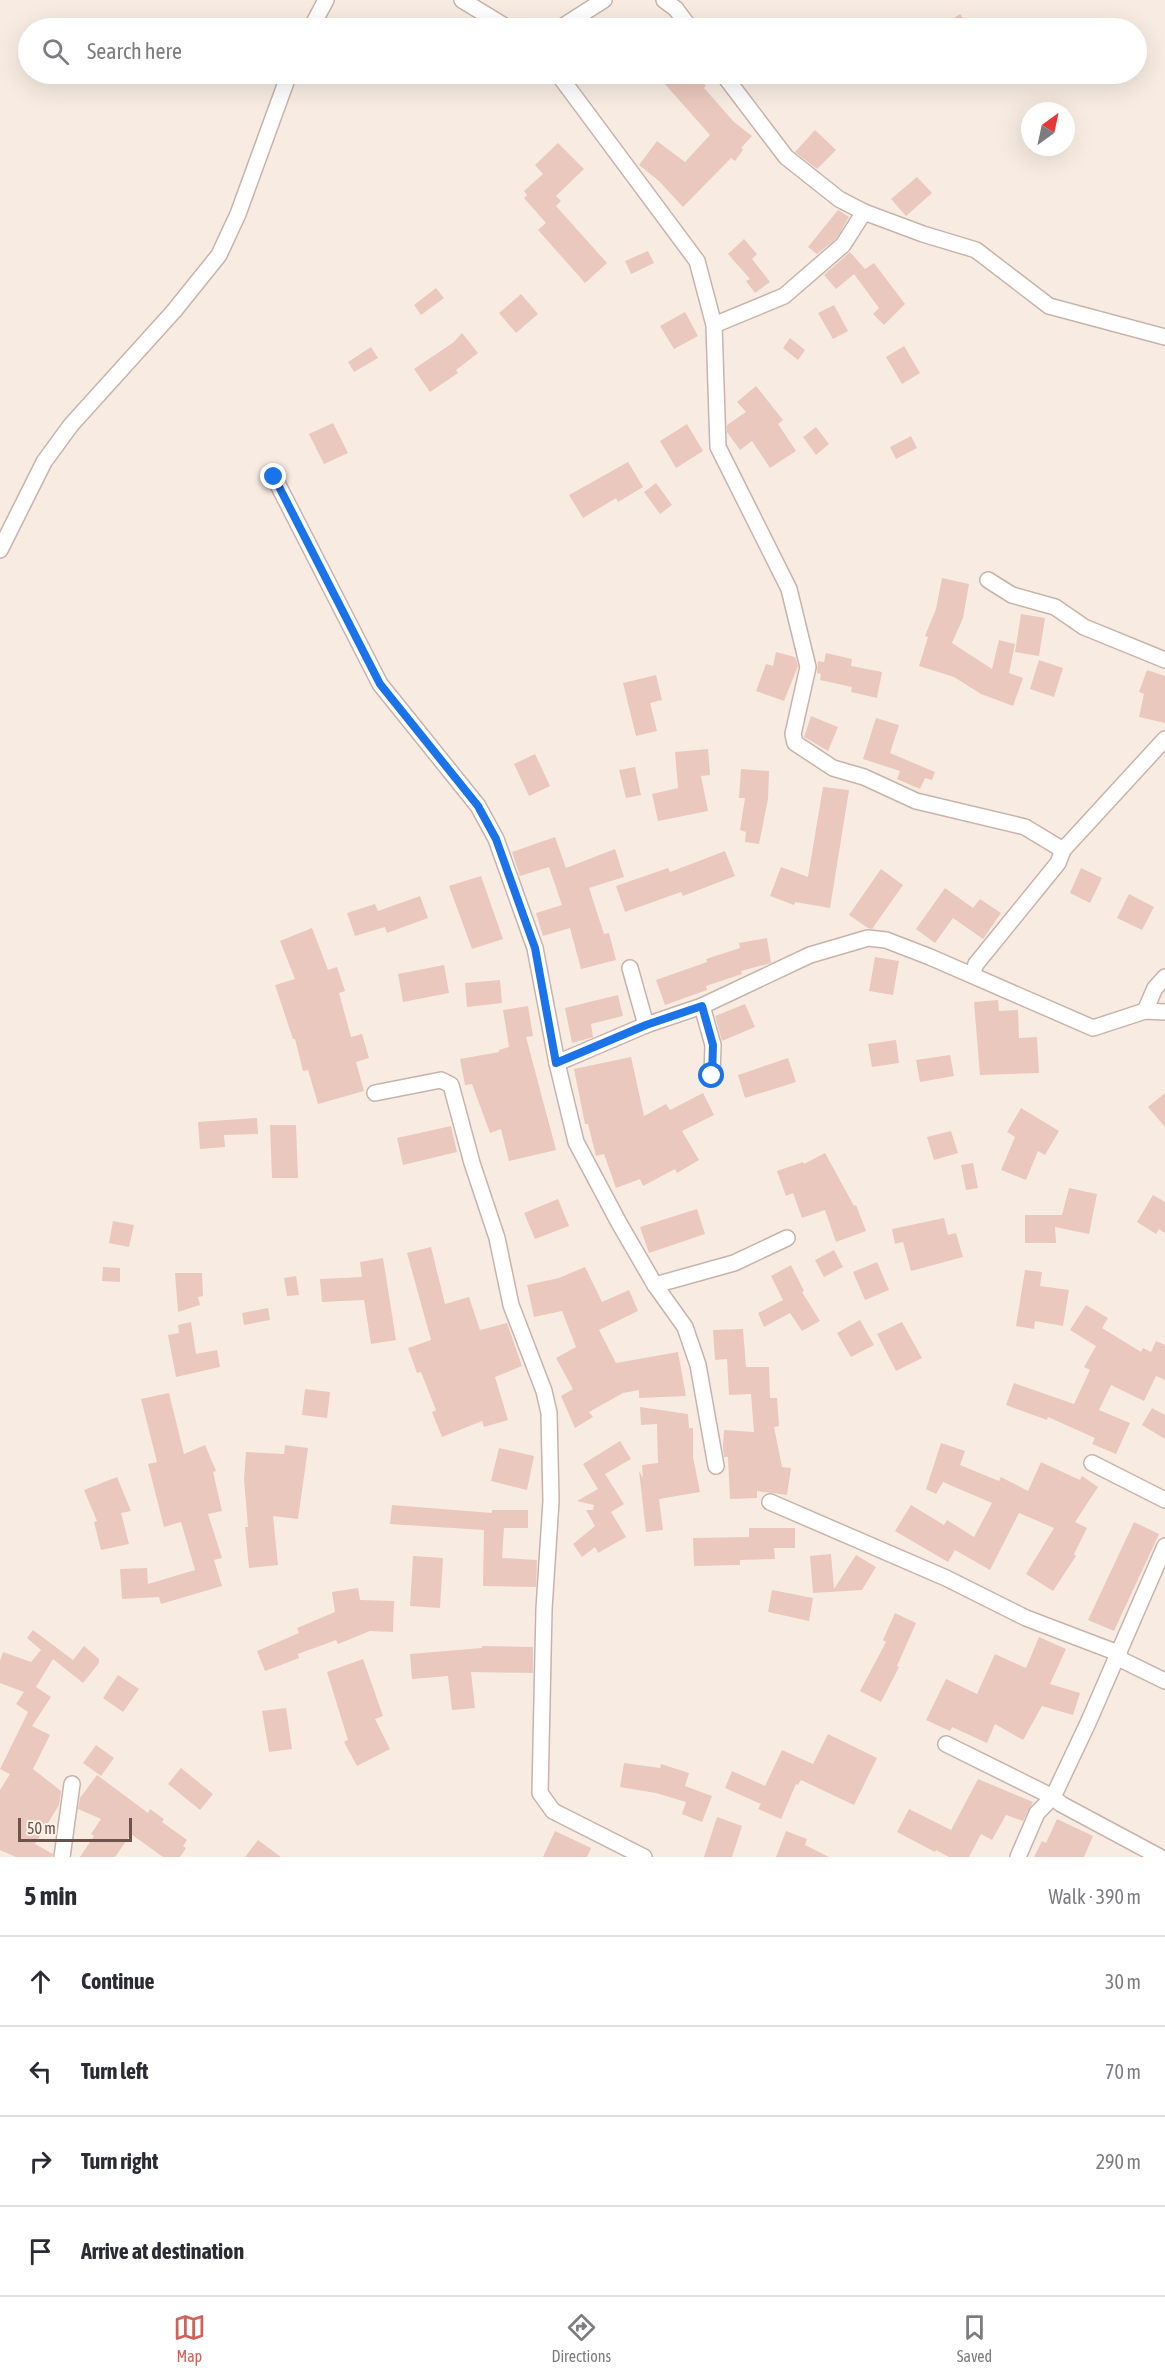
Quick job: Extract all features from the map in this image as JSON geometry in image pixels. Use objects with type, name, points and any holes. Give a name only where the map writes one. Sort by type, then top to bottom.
[{"type":"street","points":[[316,18],[326,0]]},
{"type":"street","points":[[462,0],[492,18]]},
{"type":"street","points":[[576,18],[604,0]]},
{"type":"street","points":[[664,0],[676,9],[683,18]]},
{"type":"street","points":[[0,550],[44,462],[71,425],[159,328],[219,255],[238,214],[285,84]]},
{"type":"street","points":[[565,84],[697,261],[714,325],[718,447],[789,589],[808,667],[793,734],[795,743],[833,768],[864,777],[916,801],[1025,827],[1063,850]]},
{"type":"street","points":[[730,84],[786,158],[839,199],[864,212],[922,234],[976,250],[1049,306],[1165,337]]},
{"type":"street","points":[[714,325],[784,297],[843,245],[864,212]]},
{"type":"street","points":[[274,477],[380,684],[478,806],[496,839],[535,948],[556,1063],[576,1142],[618,1223],[655,1285],[685,1327],[698,1365],[716,1466]]},
{"type":"street","points":[[988,580],[1012,595],[1055,607],[1084,627],[1165,660]]},
{"type":"street","points":[[972,975],[976,964],[1058,863],[1063,850],[1165,739]]},
{"type":"street","points":[[556,1063],[646,1025],[702,1006],[810,955],[868,938],[886,940],[1093,1028],[1145,1011],[1165,1012]]},
{"type":"street","points":[[630,968],[646,1025]]},
{"type":"street","points":[[1145,1011],[1155,988],[1165,977]]},
{"type":"street","points":[[702,1006],[713,1045],[712,1076]]},
{"type":"street","points":[[375,1094],[441,1080],[451,1085],[472,1163],[497,1238],[511,1305],[544,1391],[549,1413],[551,1501],[544,1609],[540,1793],[553,1811],[644,1857]]},
{"type":"street","points":[[655,1285],[734,1263],[787,1238]]},
{"type":"street","points":[[1092,1463],[1165,1500]]},
{"type":"street","points":[[770,1502],[946,1578],[1026,1618],[1118,1653],[1122,1660],[1165,1681]]},
{"type":"street","points":[[1018,1857],[1037,1813],[1053,1797],[1165,1546]]},
{"type":"street","points":[[946,1744],[1053,1797],[1061,1804],[1160,1857]]},
{"type":"street","points":[[62,1857],[72,1784]]},
{"type":"building","points":[[665,84],[704,84],[706,86],[704,88],[734,122],[752,136],[741,148],[743,150],[735,161],[731,158],[683,207],[659,181],[639,165],[657,141],[685,162],[710,135]]},
{"type":"building","points":[[815,130],[836,150],[817,169],[795,152]]},
{"type":"building","points":[[558,143],[584,169],[556,196],[561,201],[556,206],[607,263],[585,283],[538,230],[546,223],[524,198],[527,195],[524,191],[543,174],[535,165]]},
{"type":"building","points":[[917,177],[932,193],[906,216],[891,199]]},
{"type":"building","points":[[838,210],[849,217],[836,239],[817,254],[808,247]]},
{"type":"building","points":[[744,239],[757,254],[752,259],[770,282],[755,293],[746,281],[750,279],[728,254]]},
{"type":"building","points":[[648,251],[654,263],[631,274],[625,261]]},
{"type":"building","points":[[850,252],[865,269],[874,263],[905,304],[884,325],[873,314],[879,308],[854,274],[836,289],[824,275]]},
{"type":"building","points":[[436,288],[444,298],[421,315],[414,305]]},
{"type":"building","points":[[521,294],[538,314],[516,333],[499,313]]},
{"type":"building","points":[[834,305],[848,331],[833,339],[818,313]]},
{"type":"building","points":[[685,312],[698,336],[674,349],[660,326]]},
{"type":"building","points":[[462,333],[478,353],[456,370],[458,373],[430,392],[414,369],[454,342]]},
{"type":"building","points":[[790,338],[805,350],[798,360],[783,348]]},
{"type":"building","points":[[904,346],[920,373],[902,384],[886,357]]},
{"type":"building","points":[[371,347],[378,358],[354,372],[348,362]]},
{"type":"building","points":[[756,386],[783,420],[778,424],[796,451],[770,468],[752,441],[740,450],[727,432],[727,425],[746,412],[737,402]]},
{"type":"building","points":[[333,423],[348,453],[324,464],[309,434]]},
{"type":"building","points":[[687,424],[703,451],[676,468],[660,441]]},
{"type":"building","points":[[816,427],[829,444],[816,455],[803,437]]},
{"type":"building","points":[[911,436],[917,448],[896,459],[890,447]]},
{"type":"building","points":[[628,462],[643,487],[618,502],[616,498],[583,518],[569,495]]},
{"type":"building","points":[[656,483],[672,505],[660,514],[644,492]]},
{"type":"building","points":[[942,578],[969,584],[963,618],[952,643],[992,669],[999,640],[1015,644],[1009,673],[1023,678],[1013,706],[981,694],[954,677],[919,666],[928,637],[925,636],[936,609]]},
{"type":"building","points":[[1021,614],[1045,618],[1039,656],[1015,652]]},
{"type":"building","points":[[776,652],[795,657],[798,666],[784,701],[756,691],[766,664],[773,666]]},
{"type":"building","points":[[826,653],[852,659],[851,666],[882,672],[877,698],[851,692],[852,687],[820,680],[821,674],[817,673],[818,661],[824,662]]},
{"type":"building","points":[[1039,660],[1063,668],[1054,697],[1030,689]]},
{"type":"building","points":[[1147,670],[1165,676],[1165,723],[1139,717],[1144,694],[1139,692]]},
{"type":"building","points":[[656,675],[662,700],[650,703],[657,731],[636,736],[623,683]]},
{"type":"building","points":[[811,716],[838,727],[828,751],[804,737]]},
{"type":"building","points":[[876,718],[899,725],[890,753],[935,772],[932,780],[925,778],[920,789],[897,779],[900,771],[863,759]]},
{"type":"building","points":[[708,749],[710,775],[701,776],[708,811],[658,821],[652,794],[678,788],[675,752]]},
{"type":"building","points":[[535,754],[550,786],[529,796],[514,764]]},
{"type":"building","points":[[635,767],[641,795],[626,798],[619,770]]},
{"type":"building","points":[[741,769],[769,771],[768,799],[759,844],[745,842],[746,832],[740,830],[745,798],[739,798]]},
{"type":"building","points":[[823,787],[849,790],[830,908],[795,902],[794,905],[770,896],[781,867],[808,877]]},
{"type":"building","points":[[555,837],[566,868],[615,849],[624,877],[589,888],[604,934],[609,933],[616,960],[581,969],[570,928],[543,936],[536,913],[562,905],[549,867],[520,876],[512,852]]},
{"type":"building","points":[[725,851],[735,876],[683,896],[681,892],[625,912],[616,886],[668,868],[670,872]]},
{"type":"building","points":[[1081,868],[1102,878],[1090,903],[1070,893]]},
{"type":"building","points":[[881,869],[903,885],[872,929],[849,915]]},
{"type":"building","points":[[481,876],[503,939],[472,949],[449,886]]},
{"type":"building","points":[[945,888],[973,908],[980,899],[1001,913],[983,939],[953,918],[935,943],[916,929]]},
{"type":"building","points":[[1129,894],[1154,907],[1142,930],[1117,918]]},
{"type":"building","points":[[420,896],[428,918],[387,933],[385,927],[355,936],[347,913],[375,904],[378,911]]},
{"type":"building","points":[[312,928],[328,970],[337,967],[345,991],[339,993],[351,1037],[362,1034],[369,1058],[356,1062],[364,1091],[318,1104],[308,1070],[303,1071],[295,1039],[293,1039],[275,985],[295,979],[280,941]]},
{"type":"building","points":[[767,938],[771,963],[741,971],[742,974],[706,986],[707,990],[665,1005],[656,980],[707,962],[706,959],[740,948],[739,943]]},
{"type":"building","points":[[875,957],[899,961],[893,995],[869,991]]},
{"type":"building","points":[[444,965],[449,993],[403,1002],[398,974]]},
{"type":"building","points":[[500,980],[502,1003],[467,1007],[465,983]]},
{"type":"building","points":[[618,995],[623,1016],[591,1024],[593,1037],[572,1043],[565,1008]]},
{"type":"building","points":[[998,1000],[999,1011],[1018,1010],[1019,1038],[1037,1037],[1039,1073],[980,1075],[974,1002]]},
{"type":"building","points":[[745,1004],[755,1027],[722,1041],[715,1016]]},
{"type":"building","points":[[528,1006],[533,1036],[526,1037],[556,1150],[509,1161],[501,1129],[490,1133],[472,1084],[465,1085],[460,1059],[499,1052],[509,1047],[503,1010]]},
{"type":"building","points":[[896,1040],[899,1063],[872,1067],[868,1044]]},
{"type":"building","points":[[950,1055],[954,1076],[920,1082],[916,1060]]},
{"type":"building","points":[[631,1057],[644,1116],[666,1104],[670,1110],[703,1093],[714,1115],[682,1131],[699,1160],[677,1173],[675,1169],[643,1186],[640,1179],[616,1188],[604,1154],[596,1156],[588,1124],[585,1124],[574,1069]]},
{"type":"building","points":[[788,1058],[796,1082],[745,1098],[738,1075]]},
{"type":"building","points":[[1165,1093],[1165,1127],[1148,1107]]},
{"type":"building","points":[[1021,1108],[1059,1131],[1045,1155],[1038,1151],[1026,1180],[1001,1170],[1015,1137],[1007,1132]]},
{"type":"building","points":[[257,1118],[258,1134],[224,1135],[225,1147],[200,1149],[198,1122]]},
{"type":"building","points":[[270,1125],[296,1125],[298,1178],[272,1178]]},
{"type":"building","points":[[451,1126],[457,1152],[403,1165],[397,1138]]},
{"type":"building","points":[[951,1131],[958,1153],[934,1160],[927,1137]]},
{"type":"building","points":[[825,1153],[854,1206],[856,1205],[866,1231],[836,1242],[825,1210],[802,1218],[793,1193],[786,1196],[777,1171],[803,1162],[804,1164]]},
{"type":"building","points":[[973,1163],[978,1188],[966,1190],[961,1165]]},
{"type":"building","points":[[1069,1188],[1097,1194],[1089,1234],[1055,1227],[1056,1243],[1025,1243],[1025,1215],[1062,1215]]},
{"type":"building","points":[[1153,1195],[1165,1202],[1165,1233],[1159,1229],[1156,1234],[1137,1222]]},
{"type":"building","points":[[558,1199],[569,1226],[535,1239],[524,1213]]},
{"type":"building","points":[[697,1209],[705,1234],[649,1253],[640,1227]]},
{"type":"building","points":[[944,1218],[948,1235],[956,1233],[963,1257],[911,1271],[903,1242],[895,1244],[892,1229]]},
{"type":"building","points":[[113,1221],[134,1225],[129,1247],[109,1243]]},
{"type":"building","points":[[431,1247],[445,1304],[469,1297],[480,1330],[507,1323],[522,1366],[495,1377],[508,1420],[484,1427],[482,1421],[442,1437],[432,1412],[436,1410],[421,1372],[417,1373],[408,1348],[431,1340],[407,1253]]},
{"type":"building","points":[[834,1250],[843,1267],[824,1277],[815,1260]]},
{"type":"building","points":[[383,1258],[396,1340],[371,1344],[364,1300],[322,1302],[320,1279],[362,1277],[360,1262]]},
{"type":"building","points":[[877,1262],[889,1290],[865,1300],[853,1272]]},
{"type":"building","points":[[791,1265],[804,1291],[802,1292],[820,1321],[802,1331],[790,1313],[764,1327],[758,1313],[783,1300],[771,1276]]},
{"type":"building","points":[[103,1267],[120,1268],[120,1282],[102,1281]]},
{"type":"building","points":[[585,1267],[602,1302],[629,1290],[638,1311],[599,1330],[616,1363],[678,1352],[686,1396],[639,1398],[639,1390],[623,1393],[589,1412],[593,1417],[575,1428],[561,1396],[573,1389],[556,1358],[576,1347],[562,1311],[534,1317],[527,1285],[559,1278]]},
{"type":"building","points":[[1025,1270],[1042,1272],[1040,1286],[1069,1290],[1063,1326],[1035,1321],[1034,1329],[1016,1326]]},
{"type":"building","points":[[175,1273],[202,1273],[203,1296],[198,1297],[200,1305],[178,1312]]},
{"type":"building","points":[[296,1276],[299,1295],[287,1296],[284,1278]]},
{"type":"building","points":[[1086,1305],[1108,1318],[1102,1328],[1141,1352],[1143,1348],[1151,1352],[1156,1341],[1165,1345],[1165,1380],[1156,1376],[1144,1401],[1111,1385],[1099,1410],[1130,1423],[1116,1454],[1092,1444],[1095,1438],[1048,1417],[1047,1420],[1006,1405],[1014,1383],[1074,1404],[1090,1370],[1084,1367],[1096,1346],[1070,1330]]},
{"type":"building","points":[[268,1308],[270,1320],[244,1325],[242,1313]]},
{"type":"building","points":[[860,1320],[874,1345],[851,1357],[837,1333]]},
{"type":"building","points":[[191,1322],[196,1354],[217,1350],[220,1367],[176,1377],[168,1335],[179,1333],[178,1325]]},
{"type":"building","points":[[902,1322],[922,1358],[896,1371],[877,1334]]},
{"type":"building","points":[[743,1329],[746,1367],[769,1367],[770,1398],[777,1398],[779,1426],[774,1427],[782,1467],[791,1468],[787,1495],[757,1491],[757,1498],[730,1499],[728,1457],[724,1457],[723,1447],[724,1430],[754,1432],[751,1394],[729,1395],[727,1359],[715,1360],[713,1330]]},
{"type":"building","points":[[305,1389],[330,1392],[327,1418],[302,1415]]},
{"type":"building","points":[[169,1393],[184,1454],[205,1445],[216,1471],[213,1472],[222,1511],[208,1514],[222,1558],[214,1560],[222,1586],[161,1604],[159,1597],[122,1599],[120,1569],[147,1568],[148,1584],[195,1570],[181,1522],[164,1527],[148,1464],[157,1462],[141,1399]]},
{"type":"building","points":[[640,1407],[688,1414],[689,1428],[693,1428],[693,1457],[700,1492],[659,1499],[663,1530],[646,1532],[639,1471],[643,1478],[642,1465],[658,1463],[657,1424],[641,1425]]},
{"type":"building","points":[[1152,1408],[1165,1415],[1165,1439],[1142,1425]]},
{"type":"building","points":[[620,1441],[631,1459],[605,1474],[624,1504],[611,1512],[626,1537],[598,1553],[595,1547],[582,1557],[573,1544],[595,1526],[586,1510],[593,1510],[594,1505],[577,1501],[598,1489],[583,1464]]},
{"type":"building","points":[[941,1443],[965,1451],[960,1465],[999,1481],[1001,1477],[1028,1491],[1041,1462],[1080,1480],[1082,1476],[1098,1487],[1075,1522],[1087,1528],[1074,1554],[1076,1556],[1053,1591],[1026,1574],[1054,1528],[1019,1513],[990,1570],[955,1550],[948,1562],[895,1531],[911,1505],[944,1525],[947,1520],[974,1537],[992,1503],[943,1482],[936,1494],[926,1489]]},
{"type":"building","points":[[285,1445],[308,1448],[298,1519],[273,1516],[278,1565],[249,1568],[245,1527],[248,1527],[244,1479],[246,1452],[284,1454]]},
{"type":"building","points":[[499,1448],[534,1456],[527,1490],[491,1481]]},
{"type":"building","points":[[117,1477],[131,1511],[121,1513],[129,1544],[101,1550],[94,1522],[97,1521],[84,1490]]},
{"type":"building","points":[[392,1505],[492,1513],[492,1510],[528,1510],[528,1528],[504,1528],[502,1558],[537,1560],[536,1587],[483,1586],[484,1530],[390,1524]]},
{"type":"building","points":[[1134,1522],[1159,1534],[1114,1631],[1088,1620]]},
{"type":"building","points":[[749,1528],[795,1528],[795,1548],[774,1548],[775,1559],[740,1560],[740,1565],[694,1566],[693,1538],[749,1537]]},
{"type":"building","points":[[831,1554],[834,1589],[856,1555],[876,1567],[862,1590],[813,1593],[810,1556]]},
{"type":"building","points":[[413,1556],[443,1558],[440,1608],[410,1606]]},
{"type":"building","points":[[358,1588],[360,1600],[394,1601],[393,1632],[370,1631],[338,1644],[336,1640],[298,1654],[299,1658],[265,1671],[257,1651],[299,1633],[297,1628],[335,1612],[332,1592]]},
{"type":"building","points":[[772,1590],[813,1598],[809,1621],[768,1612]]},
{"type":"building","points":[[895,1613],[916,1623],[897,1666],[899,1667],[881,1702],[860,1691],[886,1642],[883,1640]]},
{"type":"building","points":[[33,1630],[73,1660],[84,1646],[99,1659],[99,1663],[83,1683],[53,1659],[36,1687],[51,1697],[32,1726],[50,1735],[33,1769],[61,1791],[59,1805],[35,1844],[53,1854],[52,1857],[16,1857],[0,1850],[0,1790],[10,1774],[0,1769],[28,1712],[16,1704],[24,1692],[0,1683],[0,1661],[3,1652],[31,1662],[41,1650],[27,1638]]},
{"type":"building","points":[[1039,1637],[1066,1649],[1050,1684],[1080,1693],[1073,1715],[1042,1706],[1023,1740],[995,1724],[987,1743],[952,1727],[950,1731],[926,1720],[946,1679],[977,1694],[995,1654],[1026,1668]]},
{"type":"building","points":[[482,1646],[533,1647],[533,1673],[471,1672],[475,1708],[452,1710],[448,1676],[412,1679],[410,1654],[482,1648]]},
{"type":"building","points":[[363,1659],[383,1716],[375,1719],[390,1749],[357,1766],[344,1742],[348,1740],[327,1672]]},
{"type":"building","points":[[118,1675],[139,1689],[123,1712],[103,1698]]},
{"type":"building","points":[[286,1708],[292,1749],[269,1752],[262,1711]]},
{"type":"building","points":[[828,1734],[877,1758],[854,1805],[801,1780],[798,1785],[796,1784],[781,1819],[758,1809],[761,1804],[725,1788],[732,1771],[765,1786],[782,1750],[813,1764]]},
{"type":"building","points":[[96,1745],[114,1758],[101,1776],[83,1763]]},
{"type":"building","points":[[624,1763],[660,1768],[661,1764],[689,1773],[685,1786],[712,1796],[702,1822],[682,1814],[686,1802],[656,1793],[620,1787]]},
{"type":"building","points":[[181,1768],[213,1794],[200,1810],[168,1784]]},
{"type":"building","points":[[97,1775],[148,1813],[150,1809],[164,1819],[162,1822],[187,1840],[183,1846],[186,1848],[180,1857],[163,1857],[131,1834],[115,1857],[80,1857],[94,1836],[91,1834],[101,1819],[78,1809],[80,1798]]},
{"type":"building","points":[[978,1779],[1033,1802],[1023,1821],[1006,1815],[992,1840],[981,1834],[969,1857],[949,1857],[897,1832],[909,1809],[951,1830]]},
{"type":"building","points":[[717,1817],[742,1826],[732,1857],[704,1857]]},
{"type":"building","points":[[1057,1819],[1093,1836],[1084,1857],[1034,1857],[1042,1841],[1046,1843]]},
{"type":"building","points":[[555,1831],[591,1848],[587,1857],[543,1857]]},
{"type":"building","points":[[786,1831],[807,1839],[805,1845],[829,1857],[776,1857]]},
{"type":"building","points":[[258,1840],[281,1857],[245,1857]]},
{"type":"route","points":[[274,477],[380,684],[478,806],[496,839],[535,948],[556,1063],[646,1025],[702,1006],[713,1045],[712,1076]]}]
